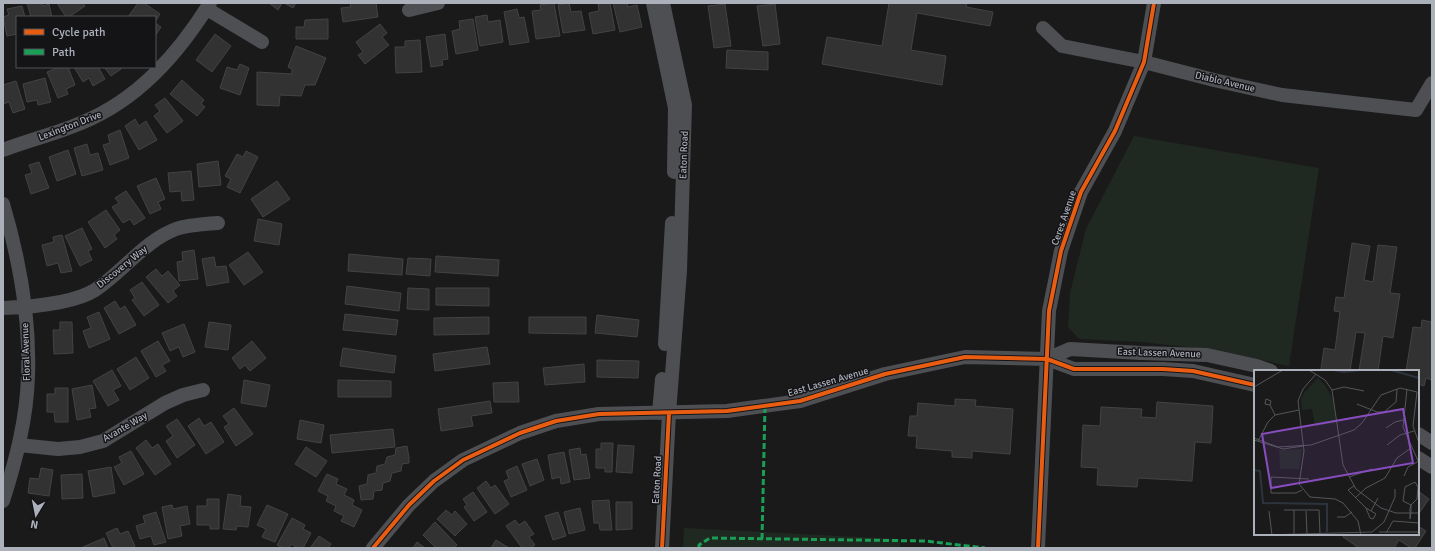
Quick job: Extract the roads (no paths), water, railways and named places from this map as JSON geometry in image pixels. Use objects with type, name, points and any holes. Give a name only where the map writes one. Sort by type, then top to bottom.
[{"type":"street","points":[[409,10],[438,3]]},
{"type":"street","points":[[652,3],[675,108],[672,227],[664,413]]},
{"type":"street","name":"Eaton Road","points":[[662,548],[664,413],[680,271],[685,105],[663,3]]},
{"type":"street","name":"Ceres Avenue","points":[[1038,548],[1049,311],[1061,251],[1081,192],[1115,131],[1144,62],[1154,3]]},
{"type":"street","points":[[208,6],[262,42]]},
{"type":"street","name":"Lexington Drive","points":[[3,150],[81,123],[106,112],[130,96],[162,68],[174,54],[208,6]]},
{"type":"street","name":"Diablo Avenue","points":[[1043,28],[1062,46],[1144,62],[1214,80],[1282,95],[1416,110],[1432,83]]},
{"type":"street","name":"Floral Avenue","points":[[3,204],[10,230],[24,307],[28,376],[25,412],[19,445],[3,501]]},
{"type":"street","name":"Discovery Way","points":[[3,308],[24,307],[75,298],[94,290],[164,235],[177,229],[218,222]]},
{"type":"street","name":"East Lassen Avenue","points":[[1047,359],[1070,349],[1141,354],[1207,355],[1257,366],[1268,370]]},
{"type":"street","points":[[1204,373],[1207,355]]},
{"type":"street","name":"East Lassen Avenue","points":[[374,548],[409,505],[434,481],[463,460],[520,433],[556,420],[599,414],[727,411],[800,401],[885,374],[966,357],[1047,359],[1074,369],[1192,370],[1254,385]]},
{"type":"street","name":"Avante Way","points":[[19,445],[58,449],[80,447],[103,441],[165,403],[183,395],[203,390]]},
{"type":"street","points":[[1419,435],[1432,443]]},
{"type":"street","points":[[1419,459],[1432,467]]}]
